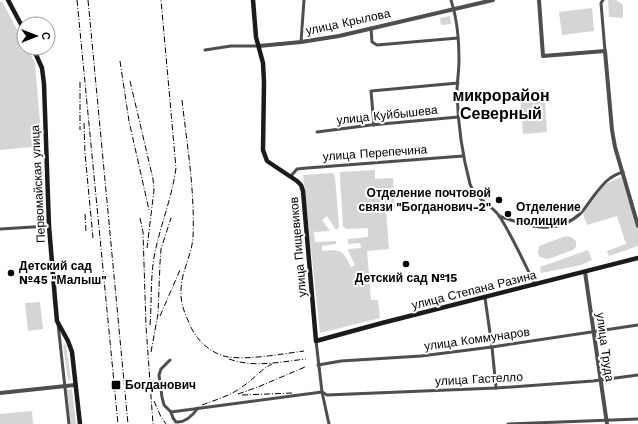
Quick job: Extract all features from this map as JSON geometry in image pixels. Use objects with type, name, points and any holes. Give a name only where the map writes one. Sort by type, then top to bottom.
[{"type":"main road","points":[[8,0],[17,16]]},
{"type":"main road","name":"улица Пищевиков","points":[[253,0],[256,37],[263,63],[263,150],[267,162],[291,176],[301,185],[303,191],[316,341]]},
{"type":"main road","name":"Первомайская улица","points":[[36,56],[43,76],[50,226],[57,321],[72,352],[80,424]]},
{"type":"main road","name":"улица Степана Разина","points":[[316,341],[638,258]]},
{"type":"street","points":[[301,42],[304,0]]},
{"type":"street","points":[[451,0],[454,9],[458,38],[458,117],[463,156],[470,182],[477,196],[499,216],[535,285]]},
{"type":"street","name":"улица Крылова","points":[[205,50],[231,46],[259,46],[301,42],[339,36],[493,0]]},
{"type":"street","points":[[539,0],[543,56],[605,51]]},
{"type":"street","points":[[603,0],[601,3],[612,130],[615,147],[638,226]]},
{"type":"street","points":[[371,28],[372,42],[377,45],[458,38]]},
{"type":"street","points":[[374,125],[371,91],[458,83]]},
{"type":"street","name":"улица Куйбышева","points":[[317,132],[458,117]]},
{"type":"street","name":"улица Перепечина","points":[[291,176],[297,169],[463,156]]},
{"type":"street","points":[[499,216],[522,225],[548,228],[563,225],[580,214],[603,184],[616,174],[623,172]]},
{"type":"street","points":[[0,229],[50,226]]},
{"type":"street","name":"улица Труда","points":[[585,272],[586,291],[594,332],[606,423]]},
{"type":"street","points":[[485,298],[496,388]]},
{"type":"street","name":"Первомайская улица","points":[[57,321],[66,386],[69,424]]},
{"type":"street","name":"улица Коммунаров","points":[[318,365],[341,361],[421,356],[638,325]]},
{"type":"street","name":"улица Пищевиков","points":[[316,341],[322,392],[329,424]]},
{"type":"street","points":[[170,360],[161,369],[159,375],[159,383],[164,405],[171,412],[172,418],[176,422],[180,422],[194,414],[198,408]]},
{"type":"street","name":"улица Гастелло","points":[[171,412],[322,392],[327,395],[496,388],[593,381],[638,375]]},
{"type":"street","points":[[0,393],[76,385]]},
{"type":"street","points":[[508,424],[606,423],[638,419]]},
{"type":"shaded area","points":[[608,0],[616,0],[623,5],[623,18],[609,17]]},
{"type":"shaded area","points":[[2,1],[16,28],[16,56],[31,56],[35,63],[42,146],[0,150],[0,2]]},
{"type":"shaded area","points":[[592,8],[594,31],[562,35],[559,12]]},
{"type":"shaded area","points":[[450,16],[451,24],[441,25],[440,18]]},
{"type":"shaded area","points":[[544,89],[547,132],[523,134],[520,91]]},
{"type":"shaded area","points":[[375,170],[375,179],[393,178],[395,209],[386,210],[389,249],[367,251],[371,300],[378,300],[380,318],[320,333],[303,175],[333,173],[335,177],[339,227],[336,230],[327,216],[322,220],[330,231],[314,232],[315,242],[336,241],[336,244],[322,246],[322,251],[334,250],[341,252],[351,267],[355,265],[348,251],[349,249],[361,248],[360,243],[348,244],[348,239],[368,237],[368,228],[347,229],[343,227],[340,172]]},
{"type":"shaded area","points":[[621,177],[638,230],[638,246],[609,256],[607,251],[626,244],[617,216],[587,225],[583,214],[604,185]]},
{"type":"shaded area","points":[[566,236],[571,237],[576,241],[576,247],[573,250],[548,259],[540,257],[538,253],[539,246]]},
{"type":"shaded area","points":[[588,250],[592,260],[581,265],[541,273],[540,267]]},
{"type":"shaded area","points":[[40,302],[43,329],[28,331],[25,303]]},
{"type":"shaded area","points":[[66,344],[71,380],[68,380],[63,345]]},
{"type":"shaded area","points":[[72,389],[76,424],[71,424],[67,390]]},
{"type":"shaded area","points":[[32,411],[33,424],[0,424],[0,414]]},
{"type":"railway","points":[[77,0],[118,424]]},
{"type":"railway","points":[[88,0],[128,424]]},
{"type":"railway","points":[[150,325],[153,261],[176,168],[161,0]]},
{"type":"railway","points":[[120,61],[129,121],[149,210]]},
{"type":"railway","points":[[130,81],[153,179],[154,190],[147,248]]},
{"type":"railway","points":[[80,82],[80,130]]},
{"type":"railway","points":[[182,100],[193,203],[192,244],[181,283],[181,299],[186,317],[196,336],[205,346],[216,353],[228,357],[256,357],[304,351]]},
{"type":"railway","points":[[84,123],[85,153],[93,238]]},
{"type":"railway","points":[[85,214],[86,232]]},
{"type":"railway","points":[[140,218],[143,232],[146,326],[153,424]]},
{"type":"railway","points":[[151,352],[158,314],[161,249],[171,218]]},
{"type":"railway","points":[[160,316],[180,270]]},
{"type":"railway","points":[[229,359],[238,362],[257,364],[306,359]]},
{"type":"railway","points":[[202,405],[233,393],[272,364]]},
{"type":"railway","points":[[238,394],[305,367]]},
{"type":"railway","points":[[242,395],[293,393]]},
{"type":"railway","points":[[154,401],[166,424]]},
{"type":"place","name":"Отделение почтовой связи \"Богданович-2\"","points":[[499,200]]},
{"type":"place","name":"Отделение полиции","points":[[508,214]]},
{"type":"place","name":"Детский сад №15","points":[[406,264]]},
{"type":"place","name":"Детский сад №45 \"Малыш\"","points":[[11,273]]},
{"type":"place","name":"Богданович","points":[[116,385]]},
{"type":"district","name":"микрорайон Северный","points":[[501,104]]}]
